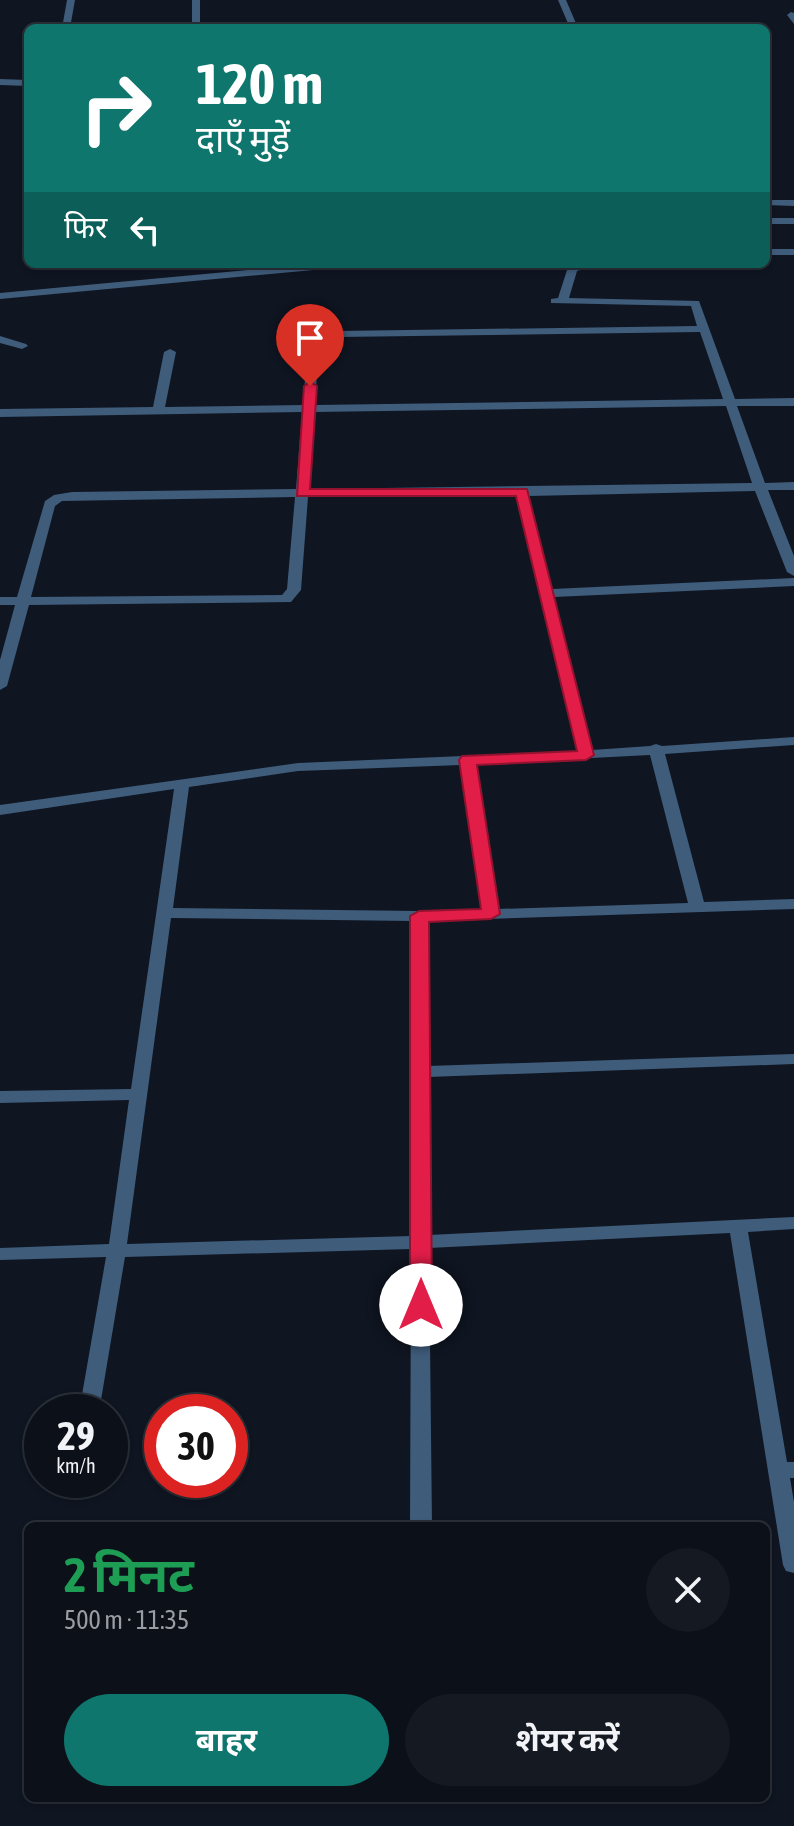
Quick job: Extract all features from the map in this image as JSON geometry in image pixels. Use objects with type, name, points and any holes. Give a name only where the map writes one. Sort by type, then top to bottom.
[{"type":"street","points":[[67,24],[71,0]]},
{"type":"street","points":[[196,0],[196,24]]},
{"type":"street","points":[[562,0],[572,24]]},
{"type":"street","points":[[0,82],[24,83]]},
{"type":"street","points":[[770,203],[794,203]]},
{"type":"street","points":[[770,221],[794,221]]},
{"type":"street","points":[[770,252],[794,252]]},
{"type":"street","points":[[0,296],[303,268]]},
{"type":"street","points":[[577,268],[572,269],[559,301],[689,301],[698,306],[729,402],[794,572]]},
{"type":"street","points":[[0,601],[286,599],[294,590],[314,341],[325,335],[704,329]]},
{"type":"street","points":[[0,339],[22,346]]},
{"type":"street","points":[[158,410],[170,352]]},
{"type":"street","points":[[0,413],[794,402]]},
{"type":"street","points":[[0,686],[26,601],[49,504],[58,498],[794,486]]},
{"type":"street","points":[[522,492],[586,755]]},
{"type":"street","points":[[546,593],[794,582]]},
{"type":"street","points":[[0,810],[298,767],[586,755],[794,741]]},
{"type":"street","points":[[656,748],[697,907]]},
{"type":"street","points":[[468,760],[491,914]]},
{"type":"street","points":[[92,1394],[117,1251],[182,784]]},
{"type":"street","points":[[164,913],[419,916],[794,904]]},
{"type":"street","points":[[419,916],[421,1522]]},
{"type":"street","points":[[421,1072],[794,1059]]},
{"type":"street","points":[[0,1097],[139,1094]]},
{"type":"street","points":[[0,1254],[421,1242],[794,1223]]},
{"type":"street","points":[[738,1226],[786,1470],[794,1565]]},
{"type":"route","points":[[310,386],[302,493],[522,492],[586,755],[468,760],[491,914],[419,916],[421,1305]]}]
